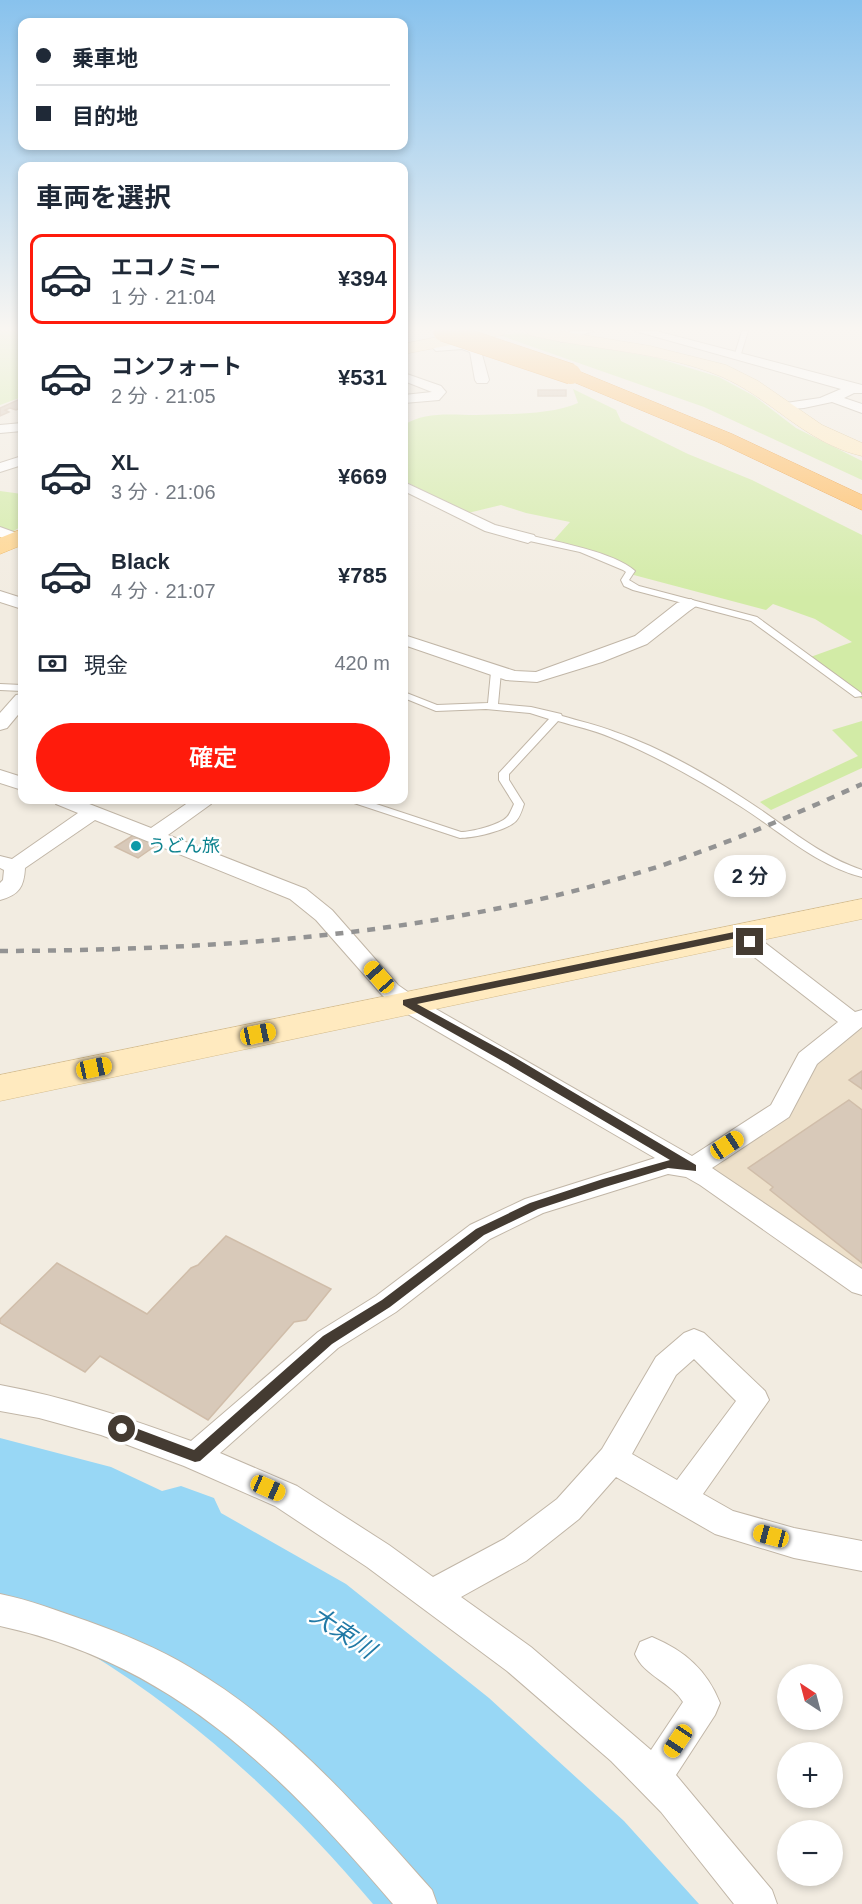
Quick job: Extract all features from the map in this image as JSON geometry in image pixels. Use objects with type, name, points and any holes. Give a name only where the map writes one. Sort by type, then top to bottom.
[{"type":"highway","points":[[685,420],[862,503]]},
{"type":"highway","points":[[711,420],[862,490]]},
{"type":"street","points":[[800,420],[810,427],[862,450]]},
{"type":"street","points":[[0,429],[18,427]]},
{"type":"street","points":[[4,451],[18,452]]},
{"type":"street","points":[[0,468],[18,461]]},
{"type":"street","points":[[408,488],[490,528],[528,538]]},
{"type":"street","points":[[0,596],[18,603]]},
{"type":"street","points":[[408,641],[484,665],[496,672],[512,676],[537,677],[596,658],[641,640],[683,607],[691,604]]},
{"type":"street","points":[[0,724],[18,704]]},
{"type":"street","points":[[0,776],[18,783]]},
{"type":"street","points":[[73,804],[298,894],[324,915],[390,990],[407,1003],[692,1168],[862,1284]]},
{"type":"street","points":[[154,836],[198,804]]},
{"type":"street","points":[[0,893],[14,883],[8,864],[94,812]]},
{"type":"street","points":[[0,1088],[862,909]]},
{"type":"street","points":[[195,1456],[328,1340],[386,1304],[480,1232],[534,1206],[603,1183],[668,1164],[692,1168],[780,1111],[808,1059],[857,1020],[739,934]]},
{"type":"street","points":[[432,1595],[515,1550],[568,1509],[614,1459],[666,1366],[694,1341],[754,1400],[682,1498]]},
{"type":"street","points":[[0,1398],[39,1405],[103,1422],[195,1456],[286,1497],[378,1556],[519,1659],[624,1748],[674,1799],[758,1904]]},
{"type":"street","points":[[614,1459],[726,1524],[794,1543],[862,1556]]},
{"type":"street","points":[[0,1610],[32,1616],[137,1657],[209,1699],[282,1758],[345,1819],[418,1904]]},
{"type":"street","points":[[652,1654],[689,1680],[703,1703],[653,1778]]},
{"type":"lane","points":[[528,538],[569,546],[599,556],[631,572],[625,580],[627,584],[691,604],[745,615],[763,624],[858,695]]},
{"type":"lane","points":[[493,707],[496,672]]},
{"type":"lane","points":[[0,687],[18,687]]},
{"type":"lane","points":[[408,697],[436,708],[493,707],[531,710],[612,734],[663,757],[743,802],[820,856],[838,866],[862,874]]},
{"type":"lane","points":[[367,804],[459,835],[480,833],[505,824],[513,818],[519,804],[504,780],[504,773],[557,716]]},
{"type":"shaded area","points":[[862,1025],[862,1274],[709,1169],[815,1066]]},
{"type":"green space","points":[[620,420],[688,454],[752,480],[862,535],[862,699],[805,659],[852,642],[815,619],[773,604],[766,610],[630,574],[624,569],[553,541],[570,522],[501,505],[468,513],[408,483],[408,423],[412,421]]},
{"type":"green space","points":[[732,420],[785,420],[796,428],[862,461],[862,480]]},
{"type":"green space","points":[[0,491],[18,493],[18,528],[12,532],[0,528]]},
{"type":"green space","points":[[862,721],[862,768],[771,810],[760,802],[858,756],[832,730]]},
{"type":"water","name":"大束川","points":[[0,1438],[111,1467],[162,1491],[181,1486],[214,1498],[221,1513],[346,1584],[489,1698],[624,1821],[699,1904],[373,1904],[342,1868],[275,1799],[203,1734],[165,1704],[86,1651],[0,1609]]},
{"type":"building","name":"うどん旅","points":[[135,834],[158,844],[138,858],[115,847]]},
{"type":"building","points":[[862,1071],[862,1089],[849,1080]]},
{"type":"building","points":[[849,1100],[862,1110],[862,1263],[770,1190],[773,1187],[748,1168]]},
{"type":"building","points":[[226,1236],[331,1289],[306,1320],[294,1322],[208,1420],[100,1356],[85,1372],[0,1323],[0,1319],[57,1263],[147,1314],[191,1268],[198,1265]]},
{"type":"railway","points":[[0,951],[167,947],[250,942],[417,923],[499,908],[580,889],[660,866],[762,828],[862,784]]},
{"type":"place","name":"うどん旅","points":[[136,846]]},
{"type":"route","points":[[122,1429],[195,1456],[328,1340],[386,1304],[480,1232],[534,1206],[603,1183],[668,1164],[692,1168],[510,1060],[407,1003],[739,934],[750,942]]}]
